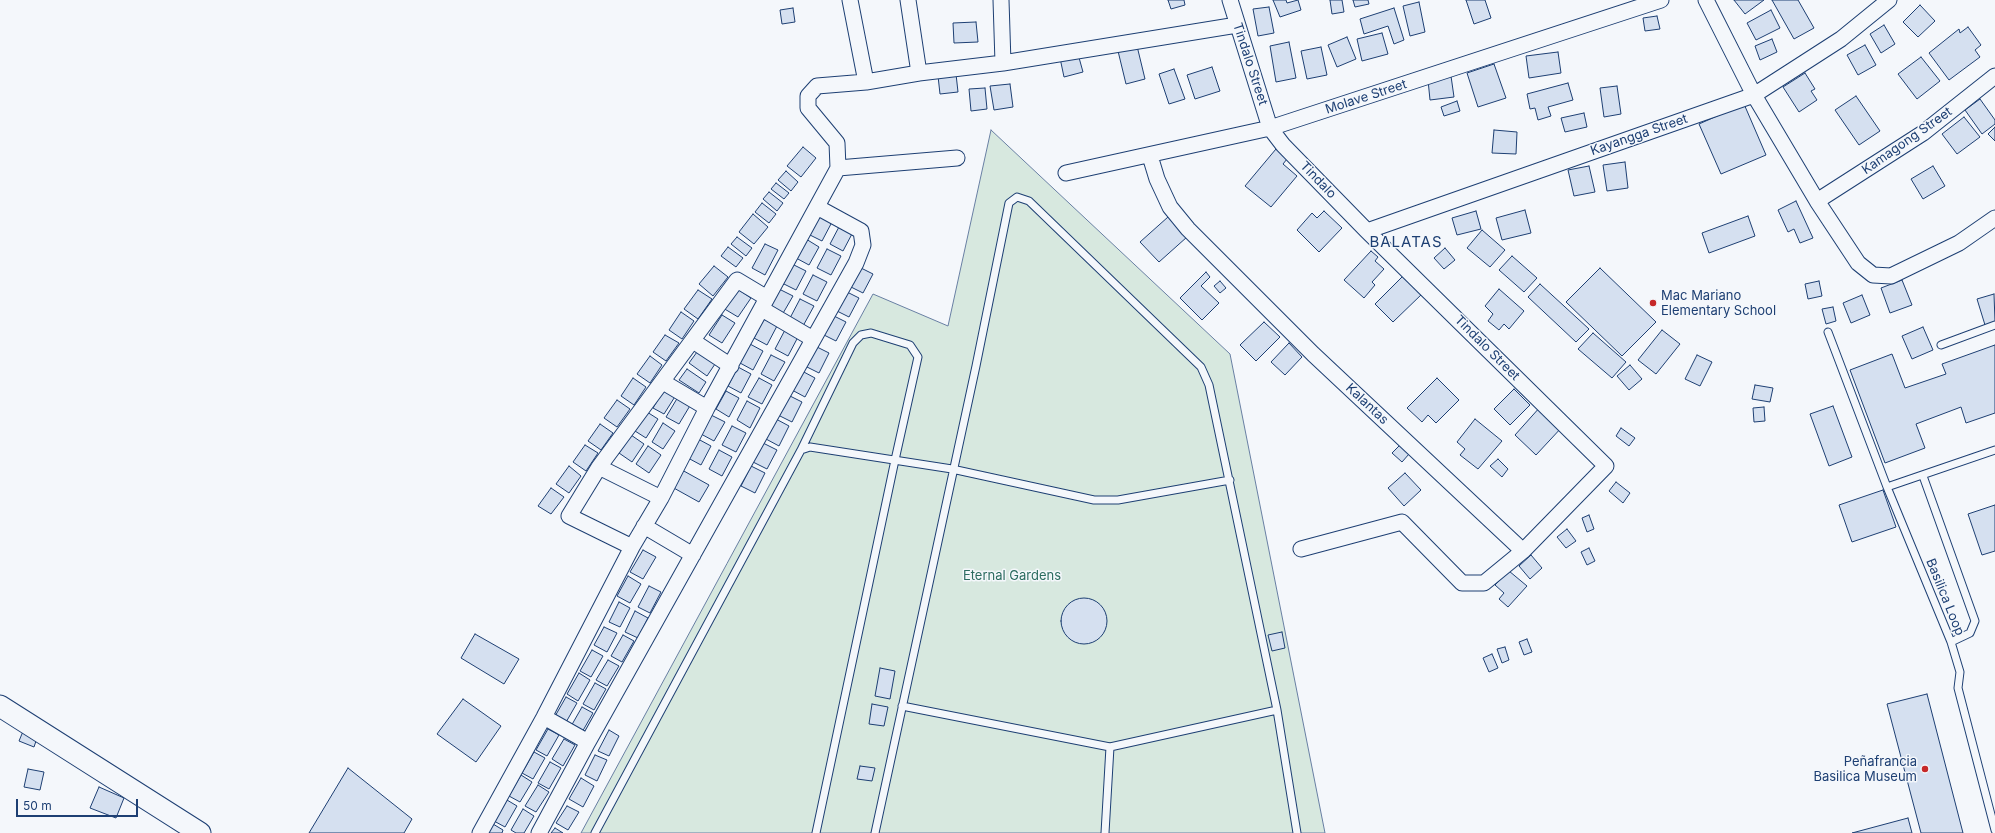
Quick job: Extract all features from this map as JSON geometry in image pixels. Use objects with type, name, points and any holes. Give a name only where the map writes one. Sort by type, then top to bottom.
[{"type":"main road","points":[[0,706],[200,833]]},
{"type":"street","points":[[850,0],[866,82]]},
{"type":"street","points":[[908,0],[919,73]]},
{"type":"street","points":[[1000,0],[1003,63]]},
{"type":"street","name":"Tindalo Street","points":[[1230,0],[1270,128]]},
{"type":"street","name":"Molave Street","points":[[1066,173],[1150,156],[1270,128],[1661,0]]},
{"type":"street","points":[[1706,0],[1754,95],[1817,201],[1858,263],[1874,275],[1891,276],[1959,243],[1995,218]]},
{"type":"street","name":"Kayangga Street","points":[[1367,231],[1754,95],[1841,39],[1889,0]]},
{"type":"street","points":[[480,833],[544,717],[632,547],[661,498],[706,408],[731,366],[838,168],[837,143],[808,108],[808,96],[816,86],[866,82],[919,73],[1003,63],[1237,25]]},
{"type":"street","name":"Kamagong Street","points":[[1817,201],[1923,133],[1995,76]]},
{"type":"street","name":"Tindalo","points":[[1270,128],[1283,145],[1367,231]]},
{"type":"street","name":"Kalantas","points":[[1150,156],[1157,179],[1170,207],[1188,229],[1314,354],[1523,551]]},
{"type":"street","points":[[838,168],[957,158]]},
{"type":"street","points":[[539,833],[588,742],[856,263],[863,245],[861,232],[817,207]]},
{"type":"street","name":"Tindalo Street","points":[[1367,231],[1606,466],[1523,551]]},
{"type":"street","points":[[632,547],[569,516],[599,468],[737,280],[813,339]]},
{"type":"street","points":[[692,341],[731,366]]},
{"type":"street","points":[[663,382],[706,408]]},
{"type":"street","points":[[599,468],[661,498]]},
{"type":"street","points":[[1301,549],[1402,522],[1462,583],[1484,583],[1523,551]]},
{"type":"street","points":[[644,526],[693,555]]},
{"type":"street","points":[[544,717],[588,742]]},
{"type":"lane","points":[[875,833],[952,469],[976,366],[1009,203],[1017,198],[1029,201],[1201,367],[1209,386],[1230,480],[1250,586],[1277,710],[1297,833]]},
{"type":"lane","points":[[1941,345],[1995,325]]},
{"type":"lane","name":"Basilica Loop","points":[[1828,332],[1887,487],[1950,642],[1960,672],[1958,688],[1995,830]]},
{"type":"lane","points":[[595,833],[802,450],[853,343],[861,335],[871,333],[910,345],[918,357],[816,833]]},
{"type":"lane","points":[[802,450],[810,447],[952,469],[1094,500],[1118,500],[1230,480]]},
{"type":"lane","points":[[1887,487],[1923,476],[1995,450]]},
{"type":"lane","points":[[1923,476],[1975,622],[1970,633],[1950,642]]},
{"type":"lane","points":[[902,706],[1110,747],[1277,710]]},
{"type":"lane","points":[[1105,833],[1110,747]]},
{"type":"green space","name":"Eternal Gardens","points":[[991,130],[1230,354],[1325,833],[581,833],[873,294],[948,326]]},
{"type":"building","points":[[1168,0],[1184,0],[1185,5],[1171,9]]},
{"type":"building","points":[[1273,0],[1286,0],[1287,3],[1298,0],[1301,10],[1280,17]]},
{"type":"building","points":[[1330,0],[1342,0],[1344,12],[1332,14]]},
{"type":"building","points":[[1353,0],[1368,0],[1369,4],[1355,7]]},
{"type":"building","points":[[1466,0],[1485,0],[1491,18],[1474,24]]},
{"type":"building","points":[[1734,0],[1764,0],[1745,14]]},
{"type":"building","points":[[1772,0],[1798,0],[1814,28],[1794,39]]},
{"type":"building","points":[[1419,2],[1425,32],[1410,36],[1403,6]]},
{"type":"building","points":[[1920,5],[1935,21],[1918,37],[1903,22]]},
{"type":"building","points":[[1269,7],[1274,33],[1258,36],[1253,9]]},
{"type":"building","points":[[793,8],[795,22],[782,24],[780,10]]},
{"type":"building","points":[[1394,8],[1404,40],[1394,44],[1388,26],[1364,34],[1360,19]]},
{"type":"building","points":[[1771,10],[1780,28],[1756,40],[1747,23]]},
{"type":"building","points":[[1657,16],[1660,29],[1645,31],[1643,18]]},
{"type":"building","points":[[976,22],[978,42],[954,43],[953,23]]},
{"type":"building","points":[[1884,25],[1895,44],[1881,53],[1870,34]]},
{"type":"building","points":[[1968,27],[1981,45],[1975,50],[1980,57],[1949,80],[1929,53],[1959,29],[1960,33]]},
{"type":"building","points":[[1382,33],[1388,54],[1362,61],[1357,39]]},
{"type":"building","points":[[1347,37],[1356,59],[1337,67],[1328,45]]},
{"type":"building","points":[[1772,39],[1777,52],[1760,60],[1755,46]]},
{"type":"building","points":[[1289,42],[1296,78],[1276,82],[1270,46]]},
{"type":"building","points":[[1865,45],[1876,65],[1858,75],[1847,55]]},
{"type":"building","points":[[1137,46],[1145,79],[1126,84],[1118,51]]},
{"type":"building","points":[[1321,47],[1327,75],[1307,79],[1301,51]]},
{"type":"building","points":[[1558,52],[1561,73],[1529,78],[1526,56]]},
{"type":"building","points":[[1078,54],[1083,72],[1064,77],[1060,58]]},
{"type":"building","points":[[1921,57],[1940,81],[1917,99],[1898,74]]},
{"type":"building","points":[[1494,64],[1506,98],[1478,107],[1467,73]]},
{"type":"building","points":[[1212,67],[1220,91],[1195,99],[1187,75]]},
{"type":"building","points":[[1174,69],[1185,99],[1169,104],[1159,74]]},
{"type":"building","points":[[1805,73],[1815,89],[1811,91],[1817,100],[1799,112],[1783,87]]},
{"type":"building","points":[[956,74],[958,92],[940,94],[938,76]]},
{"type":"building","points":[[1451,76],[1454,97],[1430,100],[1428,80]]},
{"type":"building","points":[[1568,83],[1573,100],[1548,107],[1551,116],[1538,120],[1535,108],[1530,109],[1527,94]]},
{"type":"building","points":[[1010,84],[1013,107],[994,110],[990,86]]},
{"type":"building","points":[[1617,86],[1621,114],[1604,117],[1600,88]]},
{"type":"building","points":[[985,88],[987,109],[971,111],[969,89]]},
{"type":"building","points":[[1856,96],[1880,131],[1859,145],[1835,110]]},
{"type":"building","points":[[1980,99],[1995,120],[1995,124],[1982,134],[1965,110]]},
{"type":"building","points":[[1457,101],[1460,111],[1444,116],[1441,107]]},
{"type":"building","points":[[1744,104],[1766,155],[1721,174],[1699,124]]},
{"type":"building","points":[[1584,113],[1587,127],[1565,132],[1561,118]]},
{"type":"building","points":[[1964,117],[1980,137],[1957,154],[1942,134]]},
{"type":"building","points":[[1995,127],[1995,141],[1988,134]]},
{"type":"building","points":[[1494,130],[1517,132],[1516,154],[1492,153]]},
{"type":"building","points":[[803,147],[816,158],[801,177],[787,166]]},
{"type":"building","points":[[1276,149],[1287,159],[1283,164],[1297,176],[1271,207],[1245,186]]},
{"type":"building","points":[[1625,162],[1628,188],[1607,191],[1603,165]]},
{"type":"building","points":[[1589,166],[1595,192],[1574,196],[1568,170]]},
{"type":"building","points":[[1933,166],[1945,186],[1923,199],[1911,179]]},
{"type":"building","points":[[786,171],[798,182],[791,191],[778,180]]},
{"type":"building","points":[[776,183],[789,193],[784,199],[771,189]]},
{"type":"building","points":[[769,192],[783,203],[777,211],[763,199]]},
{"type":"building","points":[[1796,201],[1813,238],[1800,243],[1794,229],[1788,232],[1778,210]]},
{"type":"building","points":[[762,203],[776,214],[769,223],[755,212]]},
{"type":"building","points":[[1525,210],[1531,233],[1502,240],[1496,218]]},
{"type":"building","points":[[1324,211],[1342,228],[1319,252],[1297,230],[1312,213],[1317,218]]},
{"type":"building","points":[[1476,211],[1481,229],[1457,235],[1452,218]]},
{"type":"building","points":[[753,214],[768,227],[754,244],[739,232]]},
{"type":"building","points":[[819,215],[832,222],[822,241],[808,234]]},
{"type":"building","points":[[1748,216],[1755,236],[1709,253],[1702,233]]},
{"type":"building","points":[[1168,217],[1187,237],[1159,262],[1140,242]]},
{"type":"building","points":[[840,225],[853,232],[843,251],[830,244]]},
{"type":"building","points":[[1482,230],[1505,250],[1490,267],[1467,248]]},
{"type":"building","points":[[737,237],[752,248],[746,256],[731,244]]},
{"type":"building","points":[[806,239],[819,247],[809,265],[796,258]]},
{"type":"building","points":[[765,244],[778,250],[765,275],[752,268]]},
{"type":"building","points":[[728,247],[743,258],[736,267],[721,256]]},
{"type":"building","points":[[1445,248],[1455,260],[1444,269],[1434,258]]},
{"type":"building","points":[[827,249],[841,256],[831,275],[817,268]]},
{"type":"building","points":[[1371,251],[1378,257],[1375,261],[1384,269],[1372,282],[1375,285],[1364,298],[1344,280]]},
{"type":"building","points":[[1512,256],[1537,278],[1524,292],[1499,270]]},
{"type":"building","points":[[792,264],[806,271],[796,290],[782,283]]},
{"type":"building","points":[[714,266],[728,277],[713,296],[699,284]]},
{"type":"building","points":[[859,267],[873,274],[863,293],[849,286]]},
{"type":"building","points":[[1600,268],[1656,322],[1622,356],[1566,302]]},
{"type":"building","points":[[1206,272],[1210,277],[1201,286],[1219,303],[1202,320],[1180,298]]},
{"type":"building","points":[[1405,274],[1423,293],[1393,322],[1375,304]]},
{"type":"building","points":[[813,275],[827,282],[817,301],[803,294]]},
{"type":"building","points":[[1902,280],[1912,305],[1890,313],[1881,288]]},
{"type":"building","points":[[1220,281],[1226,288],[1220,293],[1214,286]]},
{"type":"building","points":[[1819,281],[1822,296],[1808,299],[1805,284]]},
{"type":"building","points":[[1540,284],[1589,329],[1576,342],[1528,297]]},
{"type":"building","points":[[736,288],[751,298],[738,317],[723,308]]},
{"type":"building","points":[[779,289],[793,296],[782,315],[769,308]]},
{"type":"building","points":[[1499,289],[1524,311],[1509,329],[1504,324],[1499,330],[1488,321],[1493,314],[1485,306]]},
{"type":"building","points":[[698,290],[712,299],[698,319],[684,309]]},
{"type":"building","points":[[845,291],[859,298],[849,317],[835,310]]},
{"type":"building","points":[[1994,294],[1995,322],[1985,325],[1977,299]]},
{"type":"building","points":[[1862,295],[1870,315],[1851,323],[1843,303]]},
{"type":"building","points":[[800,299],[814,306],[803,326],[790,318]]},
{"type":"building","points":[[1833,307],[1836,321],[1826,324],[1822,309]]},
{"type":"building","points":[[681,312],[694,321],[682,339],[669,330]]},
{"type":"building","points":[[722,315],[735,323],[722,343],[709,335]]},
{"type":"building","points":[[832,315],[846,322],[836,341],[822,334]]},
{"type":"building","points":[[764,319],[777,326],[767,345],[754,338]]},
{"type":"building","points":[[1264,322],[1280,337],[1256,361],[1240,345]]},
{"type":"building","points":[[1923,327],[1933,350],[1912,359],[1902,336]]},
{"type":"building","points":[[785,330],[798,337],[788,356],[775,349]]},
{"type":"building","points":[[1662,330],[1680,344],[1656,374],[1638,360]]},
{"type":"building","points":[[1593,333],[1626,362],[1612,378],[1578,349]]},
{"type":"building","points":[[665,335],[679,343],[666,361],[653,352]]},
{"type":"building","points":[[1289,343],[1302,357],[1285,375],[1271,362]]},
{"type":"building","points":[[750,344],[763,351],[753,370],[740,363]]},
{"type":"building","points":[[1995,345],[1995,413],[1966,423],[1961,407],[1916,424],[1925,448],[1885,463],[1850,370],[1892,354],[1905,388],[1946,374],[1942,364]]},
{"type":"building","points":[[815,346],[829,353],[819,373],[805,366]]},
{"type":"building","points":[[697,352],[715,364],[707,376],[689,363]]},
{"type":"building","points":[[771,355],[785,362],[774,381],[761,374]]},
{"type":"building","points":[[1697,355],[1712,362],[1700,386],[1685,379]]},
{"type":"building","points":[[650,356],[662,365],[650,383],[637,374]]},
{"type":"building","points":[[1630,365],[1642,379],[1629,390],[1617,376]]},
{"type":"building","points":[[738,367],[751,374],[741,393],[728,386]]},
{"type":"building","points":[[687,369],[706,382],[699,393],[679,380]]},
{"type":"building","points":[[802,371],[815,378],[805,397],[792,390]]},
{"type":"building","points":[[633,378],[646,387],[634,405],[621,396]]},
{"type":"building","points":[[759,378],[772,385],[762,404],[748,397]]},
{"type":"building","points":[[1437,378],[1459,400],[1436,423],[1428,415],[1422,422],[1407,408]]},
{"type":"building","points":[[1755,385],[1773,388],[1770,402],[1752,399]]},
{"type":"building","points":[[665,388],[676,395],[664,414],[653,408]]},
{"type":"building","points":[[1514,389],[1530,405],[1510,425],[1494,409]]},
{"type":"building","points":[[726,391],[739,398],[729,417],[716,409]]},
{"type":"building","points":[[788,395],[802,402],[792,422],[778,415]]},
{"type":"building","points":[[678,397],[691,404],[679,424],[666,417]]},
{"type":"building","points":[[617,400],[630,409],[617,427],[604,418]]},
{"type":"building","points":[[747,401],[760,408],[750,428],[737,420]]},
{"type":"building","points":[[1541,406],[1563,426],[1536,455],[1515,435]]},
{"type":"building","points":[[1833,406],[1852,457],[1829,466],[1810,414]]},
{"type":"building","points":[[1764,407],[1765,421],[1754,422],[1753,408]]},
{"type":"building","points":[[647,412],[658,419],[646,438],[635,431]]},
{"type":"building","points":[[711,415],[725,422],[714,441],[701,434]]},
{"type":"building","points":[[776,419],[789,426],[779,446],[766,439]]},
{"type":"building","points":[[1475,419],[1502,441],[1478,469],[1460,455],[1465,449],[1457,442]]},
{"type":"building","points":[[663,423],[675,431],[663,449],[652,442]]},
{"type":"building","points":[[600,424],[613,433],[601,450],[588,441]]},
{"type":"building","points":[[732,426],[746,433],[736,452],[722,445]]},
{"type":"building","points":[[1621,428],[1635,438],[1629,446],[1616,436]]},
{"type":"building","points":[[631,435],[644,444],[632,462],[619,453]]},
{"type":"building","points":[[698,439],[711,446],[701,465],[688,458]]},
{"type":"building","points":[[763,443],[777,450],[767,469],[753,462]]},
{"type":"building","points":[[585,445],[598,453],[586,471],[573,462]]},
{"type":"building","points":[[1400,445],[1409,454],[1402,462],[1392,453]]},
{"type":"building","points":[[648,446],[661,455],[649,473],[636,464]]},
{"type":"building","points":[[719,450],[732,457],[722,476],[709,469]]},
{"type":"building","points":[[1498,459],[1508,469],[1502,477],[1490,466]]},
{"type":"building","points":[[569,466],[581,476],[569,493],[556,484]]},
{"type":"building","points":[[751,466],[765,473],[755,493],[741,486]]},
{"type":"building","points":[[682,470],[709,485],[699,502],[672,487]]},
{"type":"building","points":[[1405,473],[1421,490],[1404,506],[1388,488]]},
{"type":"building","points":[[1616,482],[1630,493],[1623,503],[1609,491]]},
{"type":"building","points":[[551,488],[564,497],[551,514],[538,506]]},
{"type":"building","points":[[1883,490],[1896,527],[1852,542],[1839,505]]},
{"type":"building","points":[[1995,505],[1995,551],[1982,555],[1968,514]]},
{"type":"building","points":[[1589,515],[1594,529],[1587,532],[1582,518]]},
{"type":"building","points":[[1567,529],[1576,541],[1566,548],[1557,537]]},
{"type":"building","points":[[1589,548],[1595,561],[1587,565],[1581,552]]},
{"type":"building","points":[[643,550],[656,557],[643,579],[630,572]]},
{"type":"building","points":[[1531,555],[1542,568],[1530,579],[1519,566]]},
{"type":"building","points":[[1509,571],[1527,586],[1508,607],[1499,599],[1504,593],[1495,585]]},
{"type":"building","points":[[628,576],[641,584],[630,603],[617,596]]},
{"type":"building","points":[[649,586],[661,592],[650,613],[638,607]]},
{"type":"building","points":[[1079,598],[1089,598],[1097,602],[1103,608],[1107,616],[1107,626],[1103,634],[1097,640],[1089,644],[1079,644],[1071,640],[1065,634],[1061,626],[1061,616],[1065,608],[1071,602]]},
{"type":"building","points":[[619,602],[630,608],[620,627],[609,622]]},
{"type":"building","points":[[635,611],[648,618],[638,638],[625,632]]},
{"type":"building","points":[[604,627],[617,633],[607,652],[594,645]]},
{"type":"building","points":[[1282,632],[1285,648],[1272,651],[1268,635]]},
{"type":"building","points":[[475,634],[519,659],[504,684],[461,658]]},
{"type":"building","points":[[623,635],[634,641],[622,662],[611,656]]},
{"type":"building","points":[[1527,639],[1532,652],[1524,655],[1519,642]]},
{"type":"building","points":[[1505,647],[1509,660],[1502,663],[1497,649]]},
{"type":"building","points":[[592,650],[603,656],[591,677],[580,671]]},
{"type":"building","points":[[1492,654],[1498,668],[1489,672],[1483,658]]},
{"type":"building","points":[[608,660],[619,666],[607,686],[596,680]]},
{"type":"building","points":[[880,668],[895,671],[890,699],[875,696]]},
{"type":"building","points":[[579,673],[590,680],[578,701],[567,694]]},
{"type":"building","points":[[595,683],[606,689],[594,710],[583,704]]},
{"type":"building","name":"Peñafrancia Basilica Museum","points":[[1927,694],[1963,833],[1921,833],[1887,704]]},
{"type":"building","points":[[566,697],[577,703],[565,724],[554,718]]},
{"type":"building","points":[[463,699],[501,726],[476,762],[437,734]]},
{"type":"building","points":[[872,704],[888,707],[884,726],[869,724]]},
{"type":"building","points":[[582,707],[593,713],[581,734],[570,728]]},
{"type":"building","points":[[24,729],[38,735],[34,747],[19,741]]},
{"type":"building","points":[[548,729],[559,735],[547,756],[536,750]]},
{"type":"building","points":[[609,730],[619,736],[609,756],[598,751]]},
{"type":"building","points":[[564,739],[575,745],[563,766],[552,759]]},
{"type":"building","points":[[534,752],[545,758],[533,779],[522,773]]},
{"type":"building","points":[[595,755],[607,760],[597,781],[585,775]]},
{"type":"building","points":[[550,762],[561,768],[549,789],[538,783]]},
{"type":"building","points":[[860,766],[875,768],[872,781],[857,779]]},
{"type":"building","points":[[348,768],[412,819],[404,833],[309,833]]},
{"type":"building","points":[[28,769],[44,772],[40,790],[24,787]]},
{"type":"building","points":[[521,775],[532,782],[520,802],[509,796]]},
{"type":"building","points":[[581,778],[594,786],[583,807],[569,799]]},
{"type":"building","points":[[538,785],[549,792],[536,812],[525,806]]},
{"type":"building","points":[[99,787],[124,798],[116,818],[90,808]]},
{"type":"building","points":[[507,800],[517,806],[505,827],[494,821]]},
{"type":"building","points":[[567,806],[579,812],[568,830],[556,823]]},
{"type":"building","points":[[523,809],[534,816],[524,833],[516,833],[511,830]]},
{"type":"building","points":[[1908,818],[1912,833],[1852,833]]},
{"type":"building","points":[[493,824],[503,830],[502,833],[487,833]]},
{"type":"building","points":[[555,828],[563,833],[551,833]]},
{"type":"place","name":"Mac Mariano Elementary School","points":[[1653,303]]},
{"type":"place","name":"Peñafrancia Basilica Museum","points":[[1925,769]]},
{"type":"district","name":"BALATAS","points":[[1406,242]]}]
